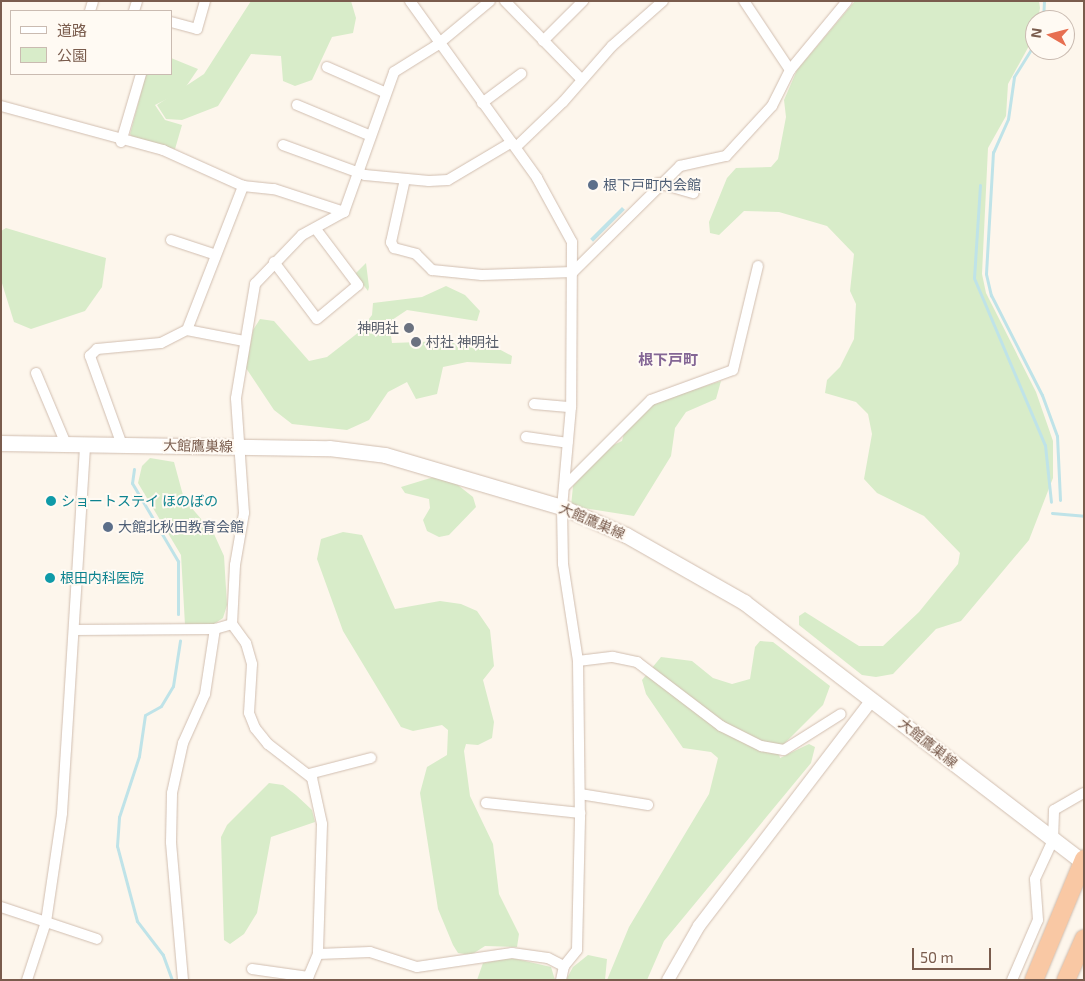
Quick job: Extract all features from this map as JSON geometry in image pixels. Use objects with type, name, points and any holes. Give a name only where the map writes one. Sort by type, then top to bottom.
[{"type":"highway","points":[[1034,980],[1083,861]]},
{"type":"highway","points":[[1066,980],[1084,940]]},
{"type":"main road","name":"大館鷹巣線","points":[[1,443],[329,448],[385,455],[562,507],[634,539],[744,602],[1053,840],[1083,861]]},
{"type":"street","points":[[172,22],[197,29],[205,1]]},
{"type":"street","points":[[410,1],[438,45],[514,145],[565,226],[572,242],[571,407],[562,507],[563,564],[578,661],[580,813],[577,950],[564,966],[561,980]]},
{"type":"street","points":[[252,969],[308,978],[318,954],[322,824],[309,774],[268,744],[255,728],[249,713],[252,664],[246,643],[232,624],[235,565],[244,513],[236,398],[255,284],[274,262],[315,228],[344,212],[371,136],[384,92],[394,72],[438,45],[490,1]]},
{"type":"street","points":[[505,1],[581,79]]},
{"type":"street","points":[[543,41],[583,1]]},
{"type":"street","points":[[283,145],[358,173],[448,180],[514,145],[663,1]]},
{"type":"street","points":[[744,1],[790,70]]},
{"type":"street","points":[[405,178],[391,242],[394,248],[416,254],[432,270],[482,275],[573,272],[658,183],[680,166],[726,156],[772,106],[790,70],[847,1]]},
{"type":"street","points":[[326,67],[384,92]]},
{"type":"street","points":[[482,102],[521,74]]},
{"type":"street","points":[[121,142],[140,75]]},
{"type":"street","points":[[297,105],[371,136]]},
{"type":"street","points":[[1,106],[121,142],[163,150],[243,186],[274,189],[344,212]]},
{"type":"street","points":[[658,183],[694,193]]},
{"type":"street","points":[[187,330],[243,186]]},
{"type":"street","points":[[274,262],[317,319],[358,285],[315,228]]},
{"type":"street","points":[[171,240],[216,255]]},
{"type":"street","points":[[564,488],[651,400],[733,370],[758,266]]},
{"type":"street","points":[[122,445],[90,356],[97,348],[161,343],[187,330],[244,341]]},
{"type":"street","points":[[36,373],[66,444]]},
{"type":"street","points":[[534,404],[571,407]]},
{"type":"street","points":[[526,437],[568,443]]},
{"type":"street","points":[[27,980],[46,922],[62,813],[85,445]]},
{"type":"street","points":[[74,630],[215,629],[232,624]]},
{"type":"street","points":[[183,980],[170,842],[172,793],[183,743],[205,694],[215,629]]},
{"type":"street","points":[[578,661],[613,657],[637,662],[721,726],[761,746],[784,750],[841,714]]},
{"type":"street","points":[[668,980],[699,926],[872,700]]},
{"type":"street","points":[[309,774],[371,758]]},
{"type":"street","points":[[1012,980],[1038,920],[1035,879],[1053,840],[1054,810],[1084,793]]},
{"type":"street","points":[[580,794],[648,805]]},
{"type":"street","points":[[486,803],[580,813]]},
{"type":"street","points":[[1,908],[97,939]]},
{"type":"street","points":[[318,954],[370,952],[416,967],[512,953],[548,958],[564,966]]},
{"type":"green space","points":[[251,1],[351,1],[356,18],[353,33],[332,37],[312,80],[295,86],[283,81],[281,56],[251,54],[218,106],[182,120],[166,119],[157,105],[204,74]]},
{"type":"green space","points":[[855,1],[1039,1],[1040,10],[1025,10],[1025,53],[1008,84],[1006,116],[988,148],[982,274],[986,293],[1036,392],[1053,441],[1053,478],[1029,540],[961,621],[936,629],[893,674],[876,677],[862,675],[799,625],[799,616],[805,612],[859,646],[883,646],[919,612],[958,564],[960,553],[924,516],[877,493],[864,479],[872,434],[868,414],[856,402],[825,393],[827,380],[840,367],[854,339],[856,304],[850,291],[854,254],[827,226],[779,212],[744,211],[719,235],[710,233],[709,222],[727,178],[736,168],[771,167],[778,159],[786,117],[784,100],[797,70]]},
{"type":"green space","points":[[172,58],[198,69],[183,91],[155,105],[165,120],[182,125],[175,149],[134,140],[130,134],[146,75],[172,75]]},
{"type":"green space","points":[[6,228],[106,258],[102,287],[85,311],[31,329],[14,322],[1,280],[1,231]]},
{"type":"green space","points":[[366,263],[369,287],[368,291],[355,274]]},
{"type":"green space","points":[[446,286],[465,295],[480,311],[477,321],[407,310],[389,322],[392,343],[447,341],[497,348],[512,356],[511,364],[467,362],[443,367],[437,394],[416,399],[407,382],[388,392],[369,420],[347,430],[292,424],[274,410],[246,368],[253,330],[260,319],[274,321],[309,361],[327,357],[359,332],[372,315],[373,303],[422,297]]},
{"type":"green space","points":[[721,381],[716,399],[686,412],[675,428],[671,456],[634,516],[571,506],[573,486],[607,448],[622,441],[625,429],[651,403]]},
{"type":"green space","points":[[150,458],[174,462],[184,499],[214,534],[224,556],[227,605],[223,618],[214,624],[185,625],[181,555],[138,483],[142,466]]},
{"type":"green space","points":[[437,476],[454,482],[473,497],[476,507],[449,535],[439,537],[427,531],[423,520],[430,508],[429,499],[405,493],[401,487]]},
{"type":"green space","points":[[343,532],[362,535],[395,609],[440,601],[461,604],[477,611],[490,630],[494,666],[483,680],[494,722],[492,738],[478,745],[466,744],[464,751],[470,796],[493,844],[499,894],[519,934],[517,947],[485,946],[471,955],[458,953],[453,945],[438,909],[420,793],[427,767],[447,755],[448,730],[442,725],[413,731],[401,727],[343,631],[317,559],[321,539]]},
{"type":"green space","points":[[760,641],[773,642],[830,686],[823,705],[778,750],[780,758],[809,744],[815,747],[811,763],[664,941],[647,980],[607,980],[629,927],[709,794],[718,758],[711,752],[683,748],[646,694],[642,680],[661,657],[692,661],[713,678],[732,684],[750,679],[755,647]]},
{"type":"green space","points":[[269,783],[283,785],[296,795],[312,810],[315,822],[271,837],[257,913],[244,934],[230,944],[224,940],[221,837],[227,825]]},
{"type":"green space","points":[[588,955],[607,959],[605,980],[566,980],[573,967]]},
{"type":"green space","points":[[512,958],[551,967],[555,980],[477,980],[483,963]]},
{"type":"water","points":[[622,207],[625,210],[593,242],[590,239]]},
{"type":"waterway","points":[[1044,1],[1044,10]]},
{"type":"waterway","points":[[1025,59],[1014,77],[1008,119],[993,152],[986,274],[991,295],[1042,395],[1057,436],[1060,500]]},
{"type":"waterway","points":[[980,185],[974,278],[1045,445],[1051,502]]},
{"type":"waterway","points":[[134,469],[132,483],[178,561],[178,614]]},
{"type":"waterway","points":[[1052,513],[1084,516]]},
{"type":"waterway","points":[[172,980],[163,955],[137,921],[117,846],[119,817],[139,756],[145,715],[161,706],[173,686],[180,641]]},
{"type":"place","name":"根下戸町内会館","points":[[593,185]]},
{"type":"place","name":"神明社","points":[[409,328]]},
{"type":"place","name":"村社 神明社","points":[[416,342]]},
{"type":"place","name":"ショートステイ ほのぼの","points":[[51,501]]},
{"type":"place","name":"大館北秋田教育会館","points":[[108,527]]},
{"type":"place","name":"根田内科医院","points":[[50,578]]},
{"type":"district","name":"根下戸町","points":[[668,360]]}]
